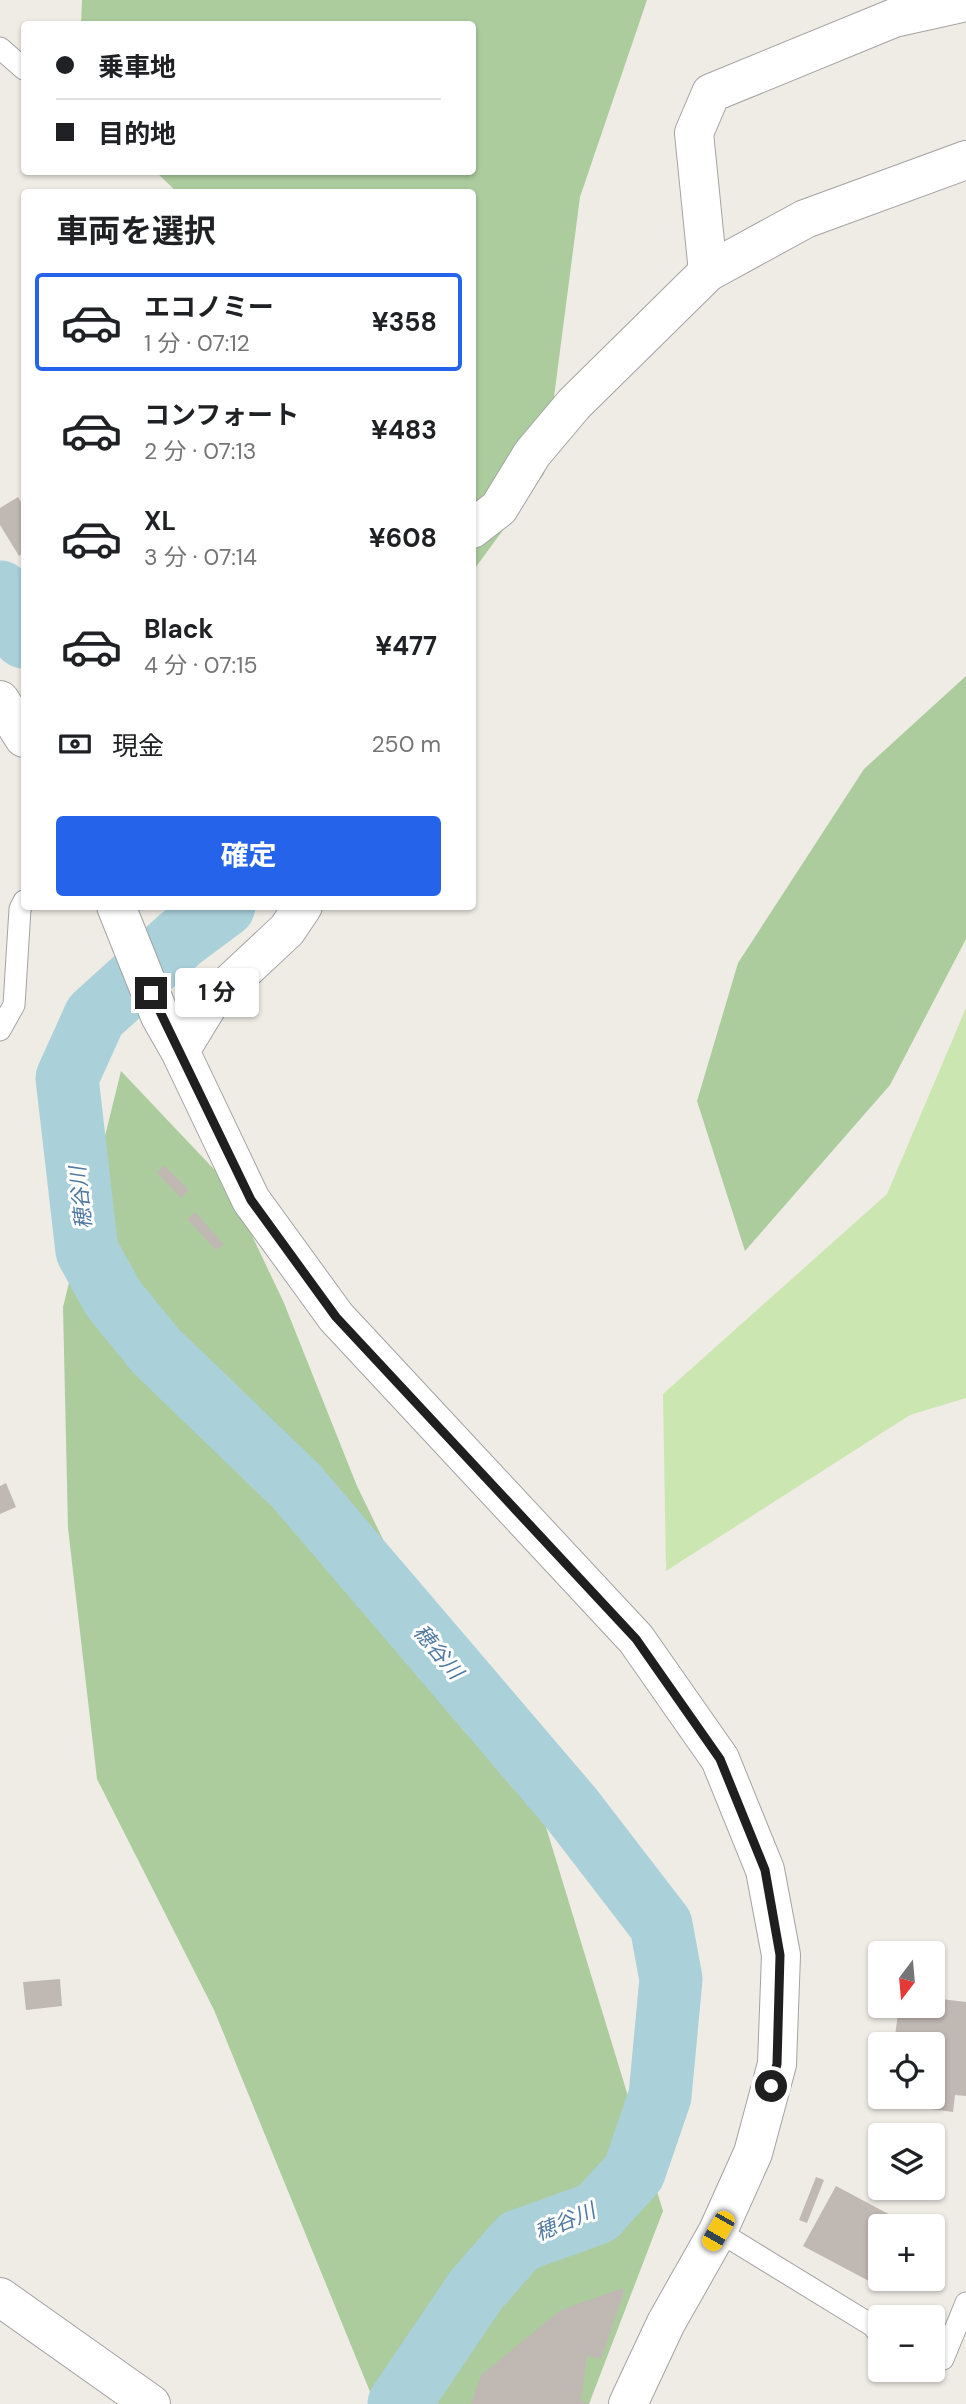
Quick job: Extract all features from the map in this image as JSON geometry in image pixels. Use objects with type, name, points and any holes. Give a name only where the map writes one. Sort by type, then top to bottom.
[{"type":"street","points":[[708,272],[694,134],[711,93],[894,18],[966,2]]},
{"type":"street","points":[[476,526],[499,508],[532,454],[574,404],[708,272],[806,219],[966,160]]},
{"type":"street","points":[[0,700],[21,733]]},
{"type":"street","points":[[180,1051],[210,1002],[287,930],[300,910]]},
{"type":"street","points":[[121,917],[160,1016],[180,1051],[251,1200],[336,1317],[636,1639],[720,1759],[765,1870],[780,1955],[777,2064],[753,2152],[718,2231],[666,2323],[628,2404]]},
{"type":"street","points":[[0,2297],[151,2404]]},
{"type":"lane","points":[[0,48],[21,66]]},
{"type":"lane","points":[[0,1030],[14,1005],[21,907]]},
{"type":"lane","points":[[718,2231],[868,2323]]},
{"type":"lane","points":[[945,2354],[966,2303]]},
{"type":"green space","points":[[82,0],[647,0],[580,197],[544,474],[476,567],[476,189],[174,189],[159,175],[476,175],[476,21],[81,21]]},
{"type":"green space","points":[[966,676],[966,939],[890,1085],[745,1251],[697,1101],[738,963],[864,769]]},
{"type":"green space","points":[[966,1008],[966,1398],[910,1415],[666,1571],[663,1394],[887,1194]]},
{"type":"green space","points":[[121,1071],[227,1183],[284,1303],[357,1486],[436,1648],[528,1768],[663,2211],[589,2404],[375,2404],[214,2010],[97,1779],[68,1528],[63,1307]]},
{"type":"building","points":[[18,497],[21,502],[19,556],[0,525],[0,508]]},
{"type":"building","points":[[164,1165],[189,1190],[181,1198],[157,1173]]},
{"type":"building","points":[[195,1212],[224,1244],[216,1250],[187,1219]]},
{"type":"building","points":[[6,1483],[16,1507],[0,1514],[0,1486]]},
{"type":"building","points":[[60,1979],[62,2006],[26,2010],[23,1982]]},
{"type":"building","points":[[945,1999],[966,2002],[966,2096],[955,2095],[953,2112],[931,2109],[945,2109],[945,2032],[896,2032],[897,2018],[945,2018]]},
{"type":"building","points":[[816,2177],[824,2180],[807,2223],[799,2220]]},
{"type":"building","points":[[836,2186],[888,2214],[868,2214],[868,2281],[803,2246]]},
{"type":"building","points":[[623,2288],[601,2359],[587,2356],[581,2401],[590,2404],[471,2404],[481,2375],[561,2310]]},
{"type":"waterway","name":"穂谷川","points":[[0,592],[21,631]]},
{"type":"waterway","name":"穂谷川","points":[[219,910],[181,938],[95,1016],[67,1078],[87,1251],[113,1298],[156,1351],[296,1486],[571,1808],[661,1925],[671,1979],[660,2096],[634,2172],[597,2213],[519,2241],[476,2290],[399,2404]]},
{"type":"route","points":[[151,993],[251,1200],[336,1317],[636,1639],[720,1759],[765,1870],[780,1955],[777,2064],[771,2086]]}]
